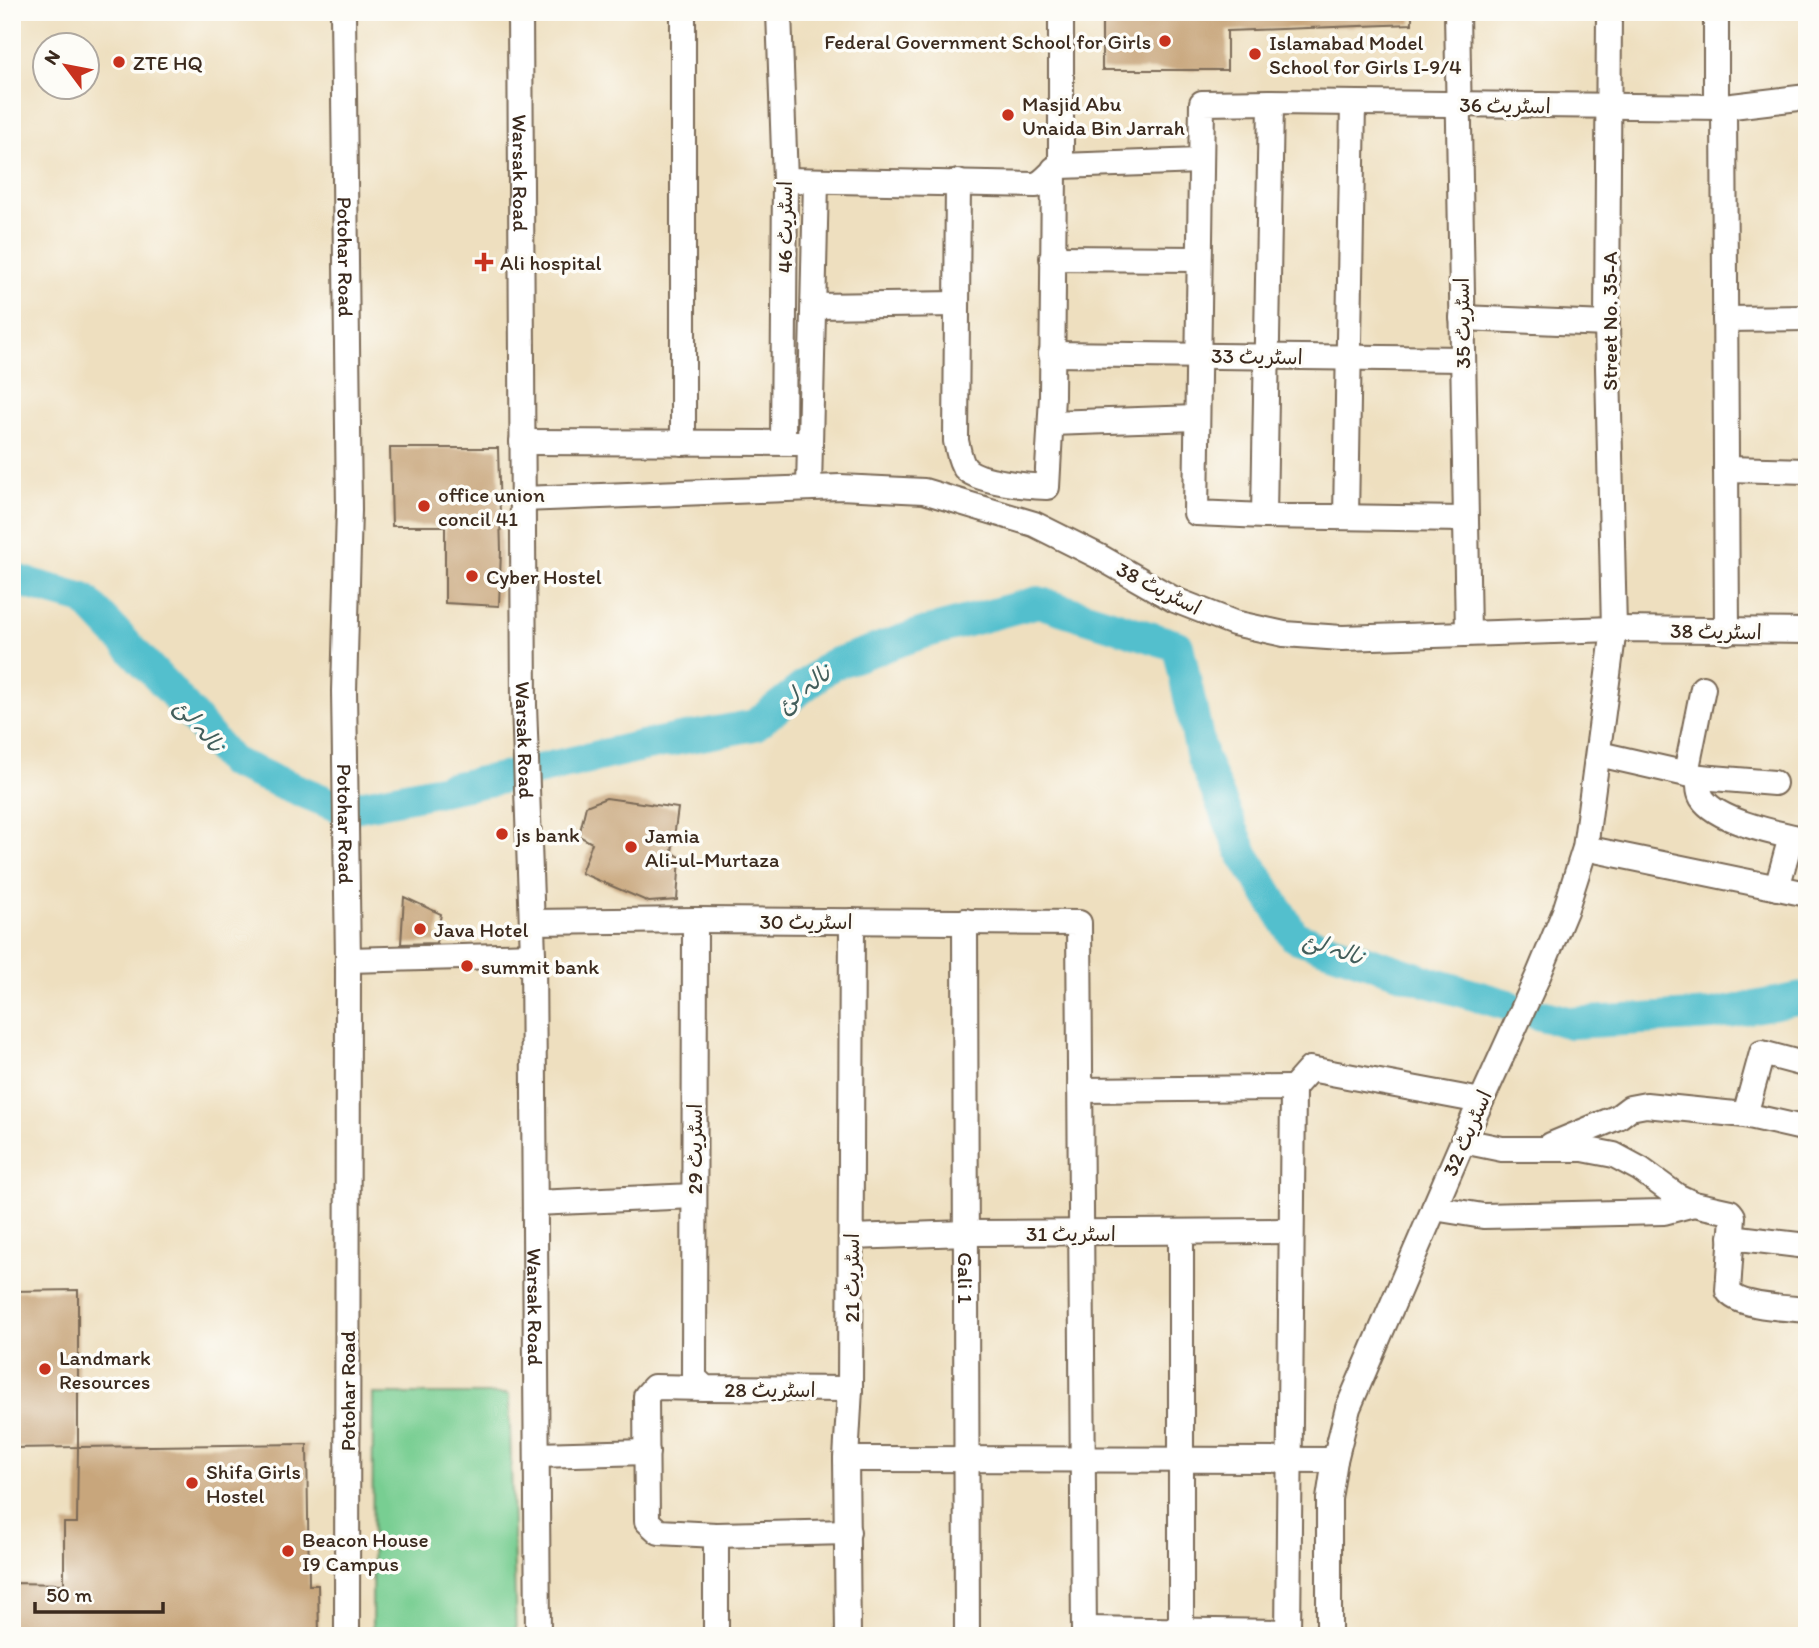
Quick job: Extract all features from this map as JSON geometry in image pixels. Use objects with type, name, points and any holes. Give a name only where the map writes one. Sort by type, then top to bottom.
[{"type":"street","name":"Potohar Road","points":[[343,12],[349,510],[344,745],[348,960],[347,1636]]},
{"type":"street","name":"Warsak Road","points":[[520,12],[524,705],[533,922],[538,1636]]},
{"type":"street","points":[[683,12],[683,443]]},
{"type":"street","name":"اسٹریٹ 46","points":[[779,12],[785,180],[783,442]]},
{"type":"street","points":[[958,182],[956,441],[964,467],[974,474],[1003,482],[1046,487],[1051,423],[1052,258],[1058,167],[1061,12]]},
{"type":"street","name":"اسٹریٹ 35","points":[[1457,12],[1468,634]]},
{"type":"street","name":"Street No. 35-A","points":[[1609,12],[1607,324],[1614,629]]},
{"type":"street","points":[[1716,12],[1725,318],[1727,632]]},
{"type":"street","name":"اسٹریٹ 36","points":[[1200,161],[1202,103],[1720,107],[1807,97]]},
{"type":"street","points":[[1264,516],[1271,102]]},
{"type":"street","points":[[1346,517],[1353,103]]},
{"type":"street","points":[[785,180],[1036,185],[1058,167],[1200,161],[1196,513],[1464,519]]},
{"type":"street","points":[[809,488],[816,181]]},
{"type":"street","points":[[1052,258],[1199,259]]},
{"type":"street","points":[[814,306],[957,304]]},
{"type":"street","points":[[1462,318],[1607,324]]},
{"type":"street","points":[[1725,318],[1807,318]]},
{"type":"street","name":"اسٹریٹ 33","points":[[1051,354],[1462,359]]},
{"type":"street","points":[[1051,423],[1196,418]]},
{"type":"street","points":[[522,442],[811,444]]},
{"type":"street","points":[[1726,469],[1807,471]]},
{"type":"street","name":"اسٹریٹ 38","points":[[522,499],[840,486],[924,491],[1034,524],[1098,556],[1175,600],[1247,626],[1284,634],[1342,638],[1614,629],[1807,631]]},
{"type":"street","name":"اسٹریٹ 32","points":[[1329,1636],[1329,1499],[1348,1408],[1560,922],[1585,848],[1614,629]]},
{"type":"street","points":[[1703,688],[1693,775],[1707,803],[1751,828],[1799,839],[1777,888]]},
{"type":"street","points":[[1599,754],[1693,775],[1774,783]]},
{"type":"street","points":[[1585,848],[1807,894]]},
{"type":"street","name":"اسٹریٹ 30","points":[[533,922],[695,920],[1079,923],[1080,1090]]},
{"type":"street","name":"اسٹریٹ 29","points":[[695,920],[694,1196],[700,1383]]},
{"type":"street","name":"اسٹریٹ 21","points":[[848,1636],[846,1459],[850,1389],[852,921]]},
{"type":"street","name":"Gali 1","points":[[965,921],[967,1636]]},
{"type":"street","points":[[348,960],[533,955]]},
{"type":"street","points":[[1745,1115],[1762,1053],[1807,1065]]},
{"type":"street","points":[[1293,1088],[1080,1090],[1084,1632],[1181,1629],[1288,1634],[1293,1088],[1310,1069],[1481,1101]]},
{"type":"street","points":[[1544,1148],[1638,1106],[1674,1106],[1745,1115],[1807,1129]]},
{"type":"street","points":[[1463,1141],[1503,1149],[1583,1149],[1614,1155],[1694,1205],[1730,1212],[1733,1216],[1728,1291],[1732,1296],[1751,1303],[1807,1310]]},
{"type":"street","points":[[535,1203],[694,1196]]},
{"type":"street","points":[[1434,1208],[1483,1216],[1664,1212],[1694,1205]]},
{"type":"street","name":"اسٹریٹ 31","points":[[851,1237],[966,1233],[1291,1231]]},
{"type":"street","points":[[1181,1232],[1181,1629]]},
{"type":"street","points":[[1731,1237],[1807,1246]]},
{"type":"street","name":"اسٹریٹ 28","points":[[647,1452],[646,1396],[653,1387],[700,1383],[850,1389]]},
{"type":"street","points":[[537,1455],[647,1452],[648,1521],[659,1532],[716,1535],[848,1532]]},
{"type":"street","points":[[846,1459],[1335,1460]]},
{"type":"street","points":[[716,1535],[716,1636]]},
{"type":"green space","points":[[373,1394],[509,1394],[516,1636],[372,1636]]},
{"type":"building","name":"Federal Government School for Girls","points":[[1102,12],[1412,12],[1412,24],[1227,31],[1227,70],[1102,70]]},
{"type":"building","points":[[390,448],[498,448],[501,550],[499,606],[445,603],[445,526],[392,526]]},
{"type":"building","name":"Jamia Ali-ul-Murtaza","points":[[606,798],[678,808],[672,852],[680,857],[677,900],[649,902],[581,873],[592,843],[579,836],[586,806]]},
{"type":"building","name":"Java Hotel","points":[[404,897],[441,914],[436,943],[401,944]]},
{"type":"building","name":"Landmark Resources","points":[[78,1290],[78,1447],[12,1448],[12,1291]]},
{"type":"building","points":[[307,1444],[309,1585],[318,1585],[319,1636],[12,1636],[12,1583],[64,1584],[64,1523],[77,1523],[78,1447]]},
{"type":"waterway","name":"نالہ لئ","points":[[12,579],[84,599],[173,693],[231,762],[344,809],[755,725],[831,665],[923,633],[1038,602],[1178,646],[1202,757],[1243,854],[1295,937],[1429,982],[1508,1005]]},
{"type":"waterway","name":"نالہ لئ","points":[[1537,1014],[1571,1023],[1712,1015],[1807,997]]},
{"type":"place","name":"Federal Government School for Girls","points":[[1165,41]]},
{"type":"place","name":"Islamabad Model School for Girls I-9/4","points":[[1255,54]]},
{"type":"place","name":"ZTE HQ","points":[[119,62]]},
{"type":"place","name":"Masjid Abu Unaida Bin Jarrah","points":[[1008,115]]},
{"type":"place","name":"Ali hospital","points":[[484,262]]},
{"type":"place","name":"office union concil 41","points":[[424,506]]},
{"type":"place","name":"Cyber Hostel","points":[[472,576]]},
{"type":"place","name":"js bank","points":[[502,834]]},
{"type":"place","name":"Jamia Ali-ul-Murtaza","points":[[631,847]]},
{"type":"place","name":"Java Hotel","points":[[420,929]]},
{"type":"place","name":"summit bank","points":[[467,966]]},
{"type":"place","name":"Landmark Resources","points":[[45,1369]]},
{"type":"place","name":"Shifa Girls Hostel","points":[[192,1483]]},
{"type":"place","name":"Beacon House I9 Campus","points":[[288,1551]]}]
